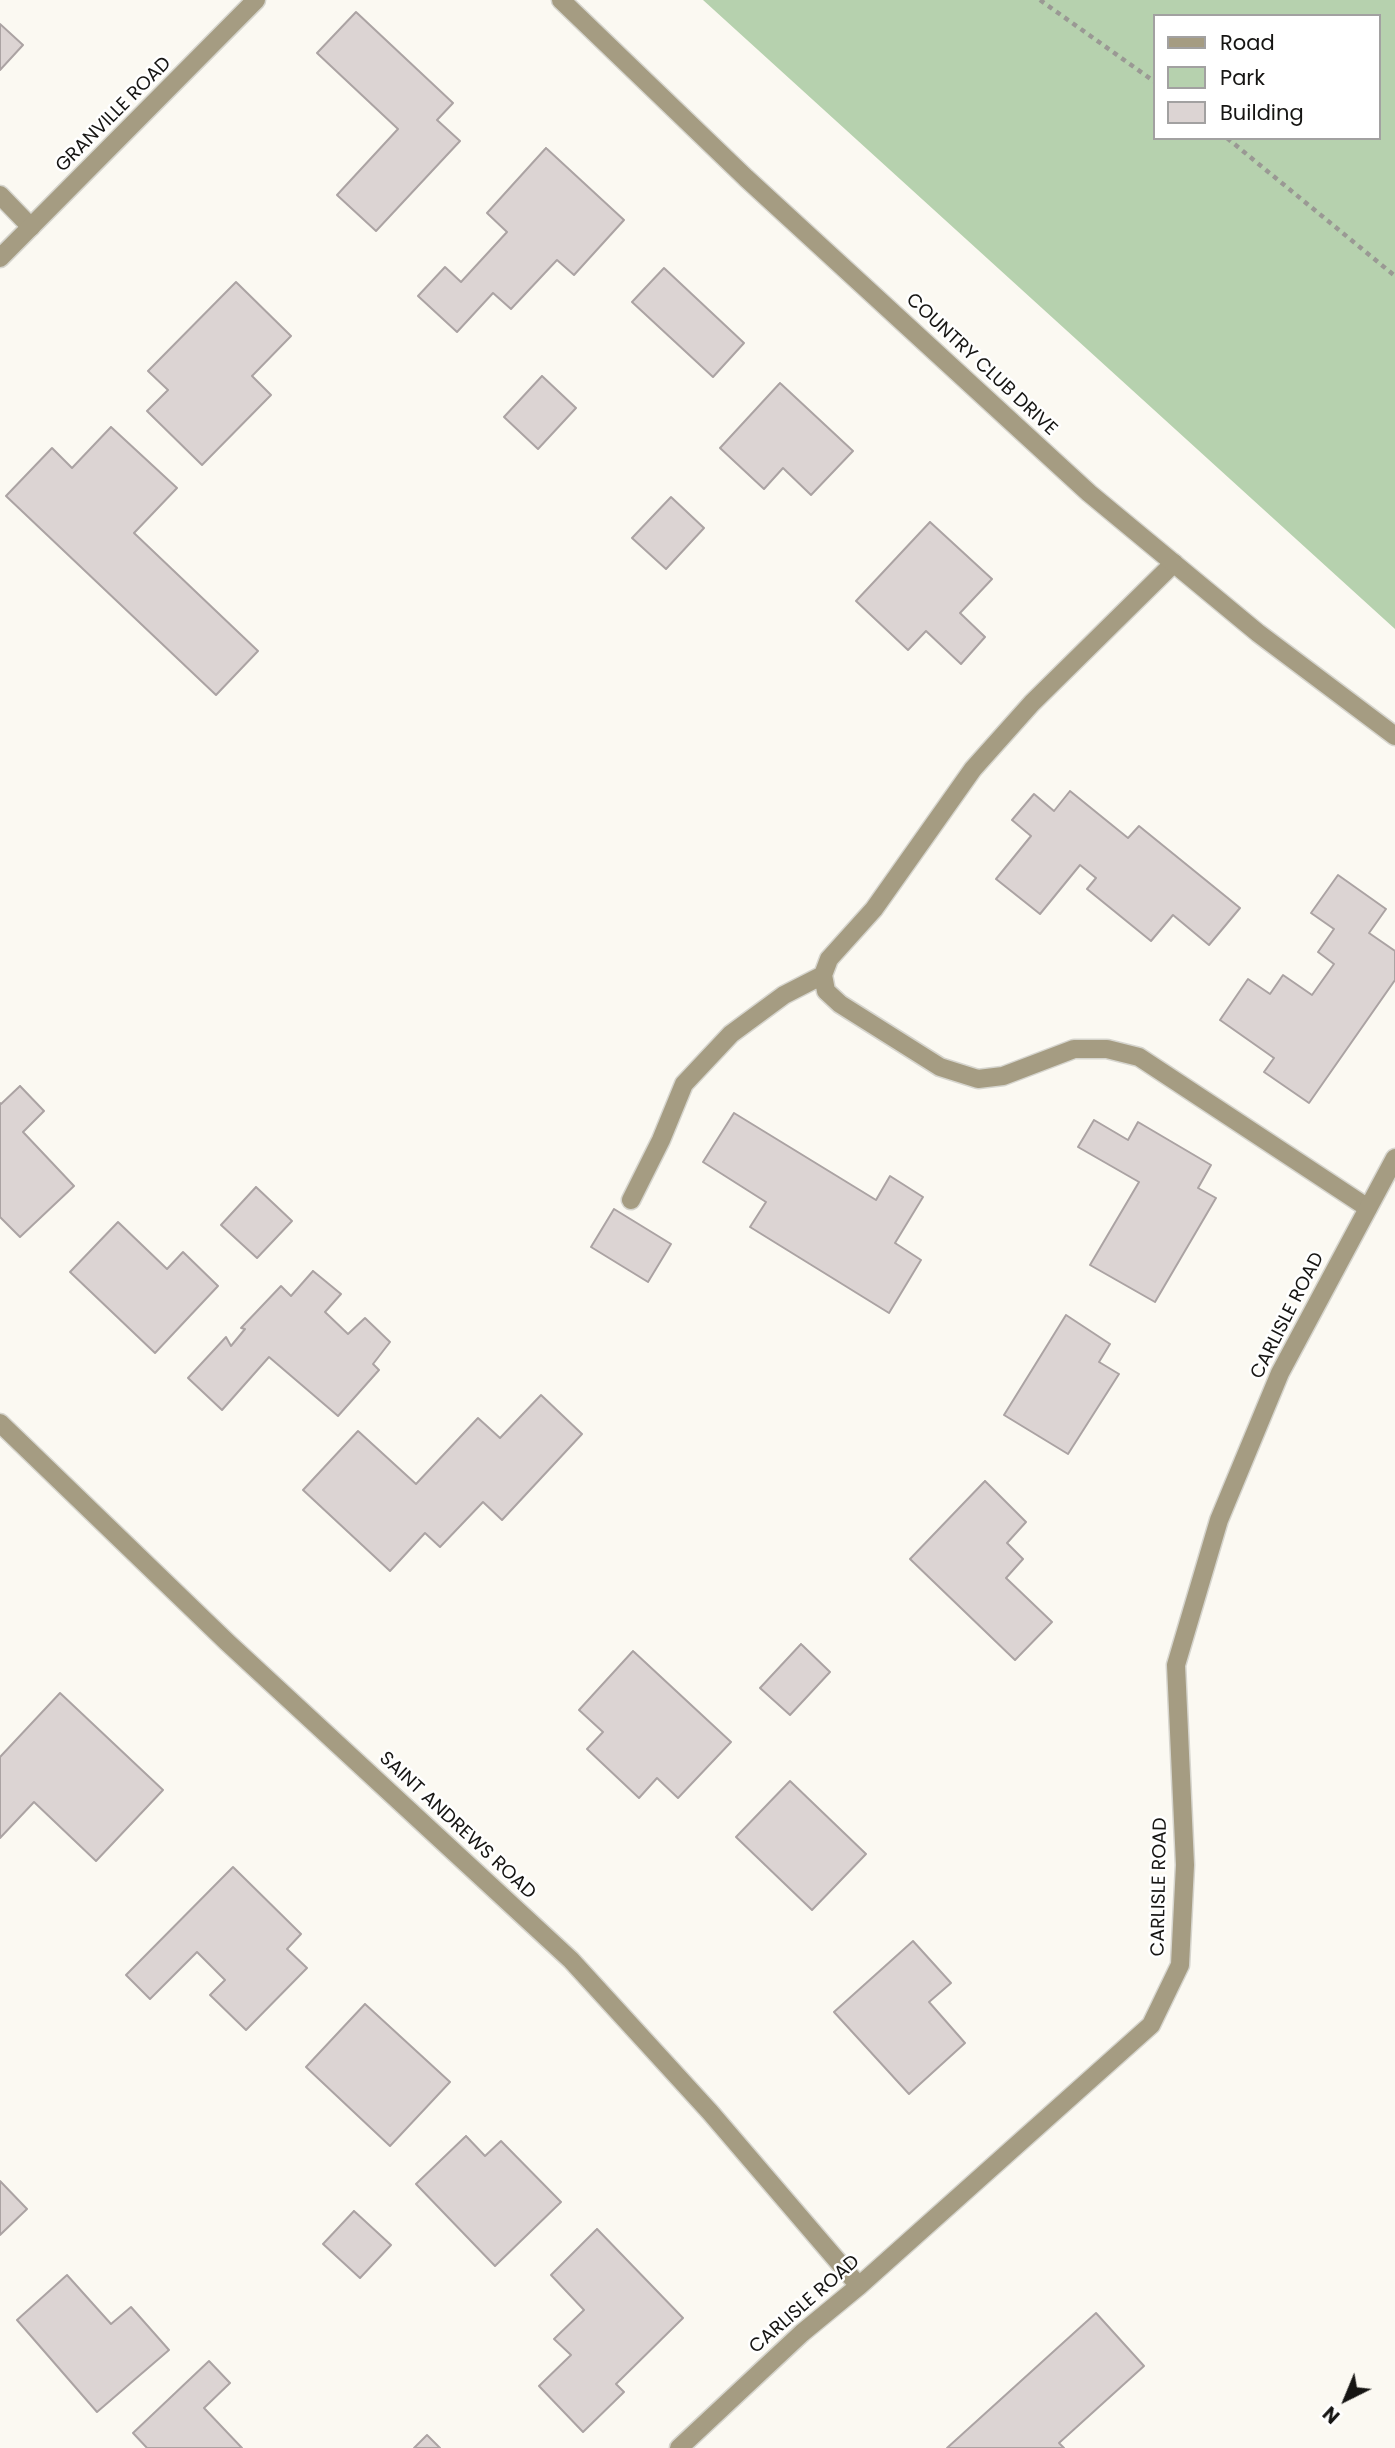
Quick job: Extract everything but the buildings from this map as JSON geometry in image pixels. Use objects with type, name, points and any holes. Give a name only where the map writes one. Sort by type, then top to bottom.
[{"type":"street","name":"GRANVILLE ROAD","points":[[0,258],[256,0]]},
{"type":"street","name":"COUNTRY CLUB DRIVE","points":[[561,0],[776,206],[1089,493],[1258,633],[1395,736]]},
{"type":"street","points":[[0,195],[31,228]]},
{"type":"street","points":[[1174,563],[1032,703],[973,769],[874,909],[829,959],[823,975],[826,991],[840,1004],[940,1066],[978,1079],[1003,1076],[1074,1049],[1107,1049],[1139,1058],[1368,1208]]},
{"type":"street","points":[[631,1200],[684,1084],[731,1034],[784,995],[823,975]]},
{"type":"street","name":"CARLISLE ROAD","points":[[679,2448],[803,2333],[1150,2025],[1180,1965],[1185,1865],[1176,1665],[1219,1520],[1275,1385],[1395,1158]]},
{"type":"street","name":"SAINT ANDREWS ROAD","points":[[0,1423],[227,1642],[571,1960],[710,2112],[859,2286]]},
{"type":"path","points":[[1040,0],[1154,81]]},
{"type":"path","points":[[1229,140],[1395,276]]},
{"type":"green space","points":[[703,0],[1395,0],[1395,629]]}]
